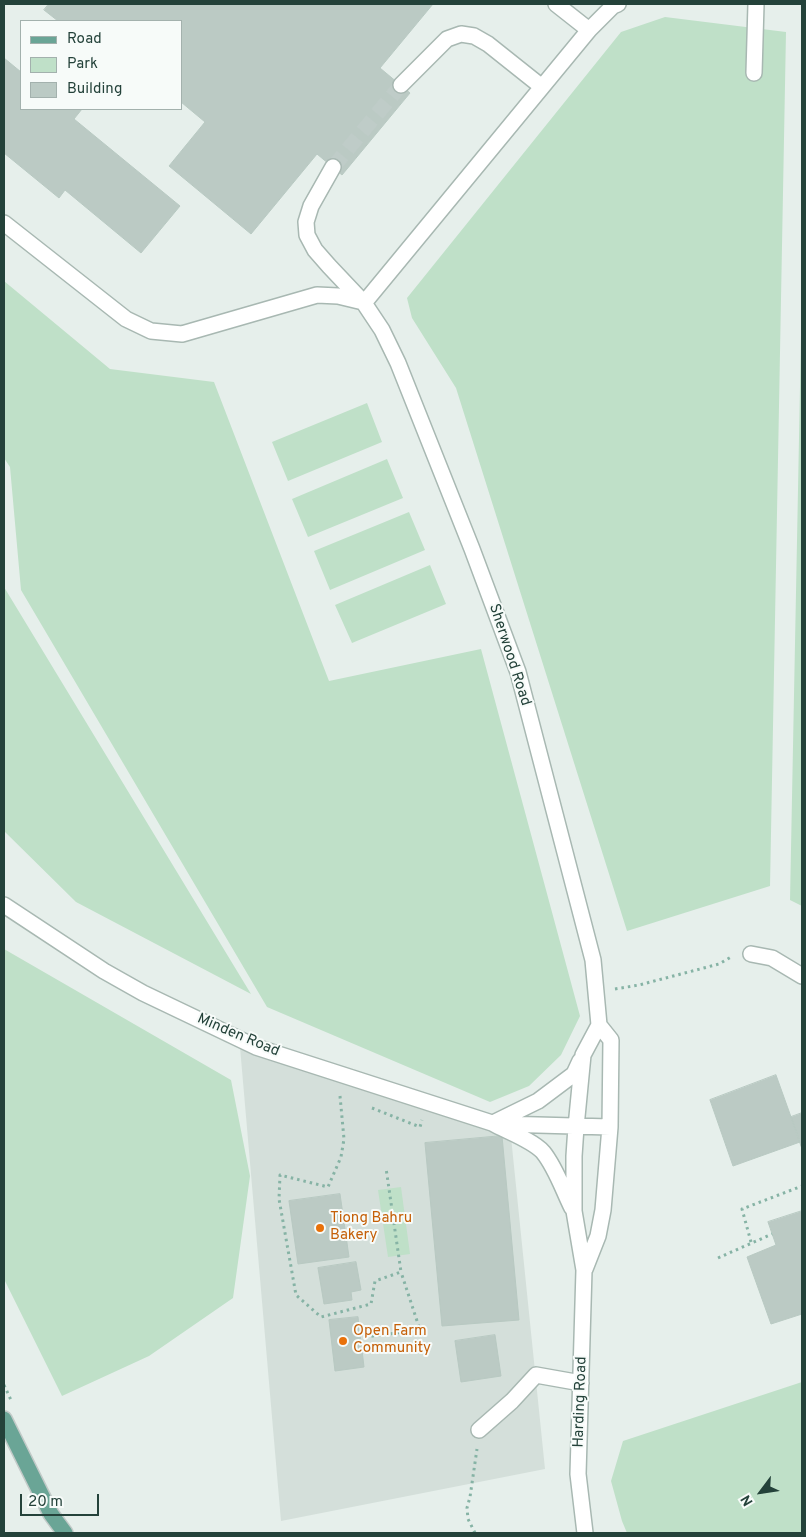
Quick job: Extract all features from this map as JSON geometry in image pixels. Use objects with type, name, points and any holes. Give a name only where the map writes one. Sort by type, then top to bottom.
[{"type":"main road","points":[[4,1420],[51,1514],[65,1533]]},
{"type":"street","points":[[556,4],[589,30]]},
{"type":"street","points":[[4,222],[126,319],[151,331],[182,334],[317,295],[338,296],[364,303],[589,30],[613,6],[618,4]]},
{"type":"street","points":[[754,73],[756,4]]},
{"type":"street","points":[[401,85],[447,39],[461,34],[474,36],[488,44],[542,87]]},
{"type":"street","name":"Sherwood Road","points":[[333,167],[311,206],[306,222],[307,235],[315,250],[328,266],[364,303],[382,330],[398,363],[475,557],[518,672],[593,960],[599,1025],[611,1040],[610,1127]]},
{"type":"street","name":"Minden Road","points":[[4,905],[104,971],[143,993],[256,1047],[492,1124],[522,1138],[542,1151],[554,1169],[574,1211]]},
{"type":"street","points":[[751,954],[772,958],[802,976]]},
{"type":"street","points":[[492,1124],[538,1101],[574,1074],[599,1025]]},
{"type":"street","points":[[576,1127],[583,1055]]},
{"type":"street","name":"Minden Road","points":[[492,1124],[610,1127]]},
{"type":"street","name":"Harding Road","points":[[576,1127],[574,1211],[584,1270],[578,1474],[585,1533]]},
{"type":"street","name":"Harding Road","points":[[584,1270],[598,1236],[603,1210],[610,1127]]},
{"type":"street","points":[[479,1430],[512,1401],[536,1376],[582,1383]]},
{"type":"path","points":[[607,990],[639,985],[719,964],[734,956]]},
{"type":"path","points":[[340,1096],[344,1139],[341,1157],[328,1187],[280,1176],[279,1199],[296,1296],[321,1317],[371,1304],[375,1281],[401,1272]]},
{"type":"path","points":[[365,1337],[420,1330],[401,1272],[386,1168]]},
{"type":"path","points":[[751,1242],[742,1209],[802,1186]]},
{"type":"path","points":[[718,1258],[772,1234]]},
{"type":"path","points":[[474,1533],[468,1519],[467,1508],[479,1430]]},
{"type":"shaded area","points":[[240,1047],[511,1137],[545,1469],[281,1521]]},
{"type":"green space","points":[[665,17],[786,32],[770,886],[627,931],[456,388],[412,318],[407,298],[621,32]]},
{"type":"green space","points":[[4,281],[110,369],[214,382],[329,681],[481,649],[580,1016],[561,1055],[529,1086],[490,1102],[267,1007],[21,590],[10,467],[4,458]]},
{"type":"green space","points":[[802,284],[802,906],[790,900]]},
{"type":"green space","points":[[367,403],[382,442],[288,481],[272,442]]},
{"type":"green space","points":[[387,459],[403,498],[308,537],[292,499]]},
{"type":"green space","points":[[409,512],[425,550],[330,590],[314,551]]},
{"type":"green space","points":[[430,565],[446,604],[352,643],[335,605]]},
{"type":"green space","points":[[4,587],[251,994],[76,902],[4,831]]},
{"type":"green space","points":[[4,949],[231,1080],[250,1176],[233,1298],[149,1356],[62,1396],[4,1279]]},
{"type":"green space","points":[[401,1187],[410,1254],[388,1257],[378,1190]]},
{"type":"green space","points":[[802,1382],[802,1533],[627,1533],[611,1481],[623,1441]]},
{"type":"building","points":[[49,4],[433,4],[380,68],[410,93],[342,175],[317,154],[251,234],[169,166],[205,122],[182,103],[182,20],[57,20],[44,10]]},
{"type":"building","points":[[4,58],[20,71],[20,110],[81,110],[74,119],[180,206],[141,253],[65,190],[59,198],[4,153]]},
{"type":"building","points":[[776,1075],[800,1142],[733,1166],[710,1100]]},
{"type":"building","points":[[802,1113],[802,1149],[791,1117]]},
{"type":"building","points":[[502,1136],[519,1320],[442,1326],[425,1143]]},
{"type":"building","points":[[340,1194],[349,1257],[298,1264],[289,1201]]},
{"type":"building","points":[[802,1211],[802,1314],[771,1324],[747,1257],[776,1245],[768,1222]]},
{"type":"building","points":[[356,1262],[361,1290],[351,1292],[352,1300],[324,1304],[318,1268]]},
{"type":"building","points":[[358,1317],[364,1367],[335,1371],[329,1320]]},
{"type":"building","points":[[495,1335],[501,1376],[461,1382],[455,1341]]},
{"type":"tunnel","points":[[333,167],[401,85]]},
{"type":"place","name":"Tiong Bahru Bakery","points":[[320,1228]]},
{"type":"place","name":"Open Farm Community","points":[[343,1341]]}]
